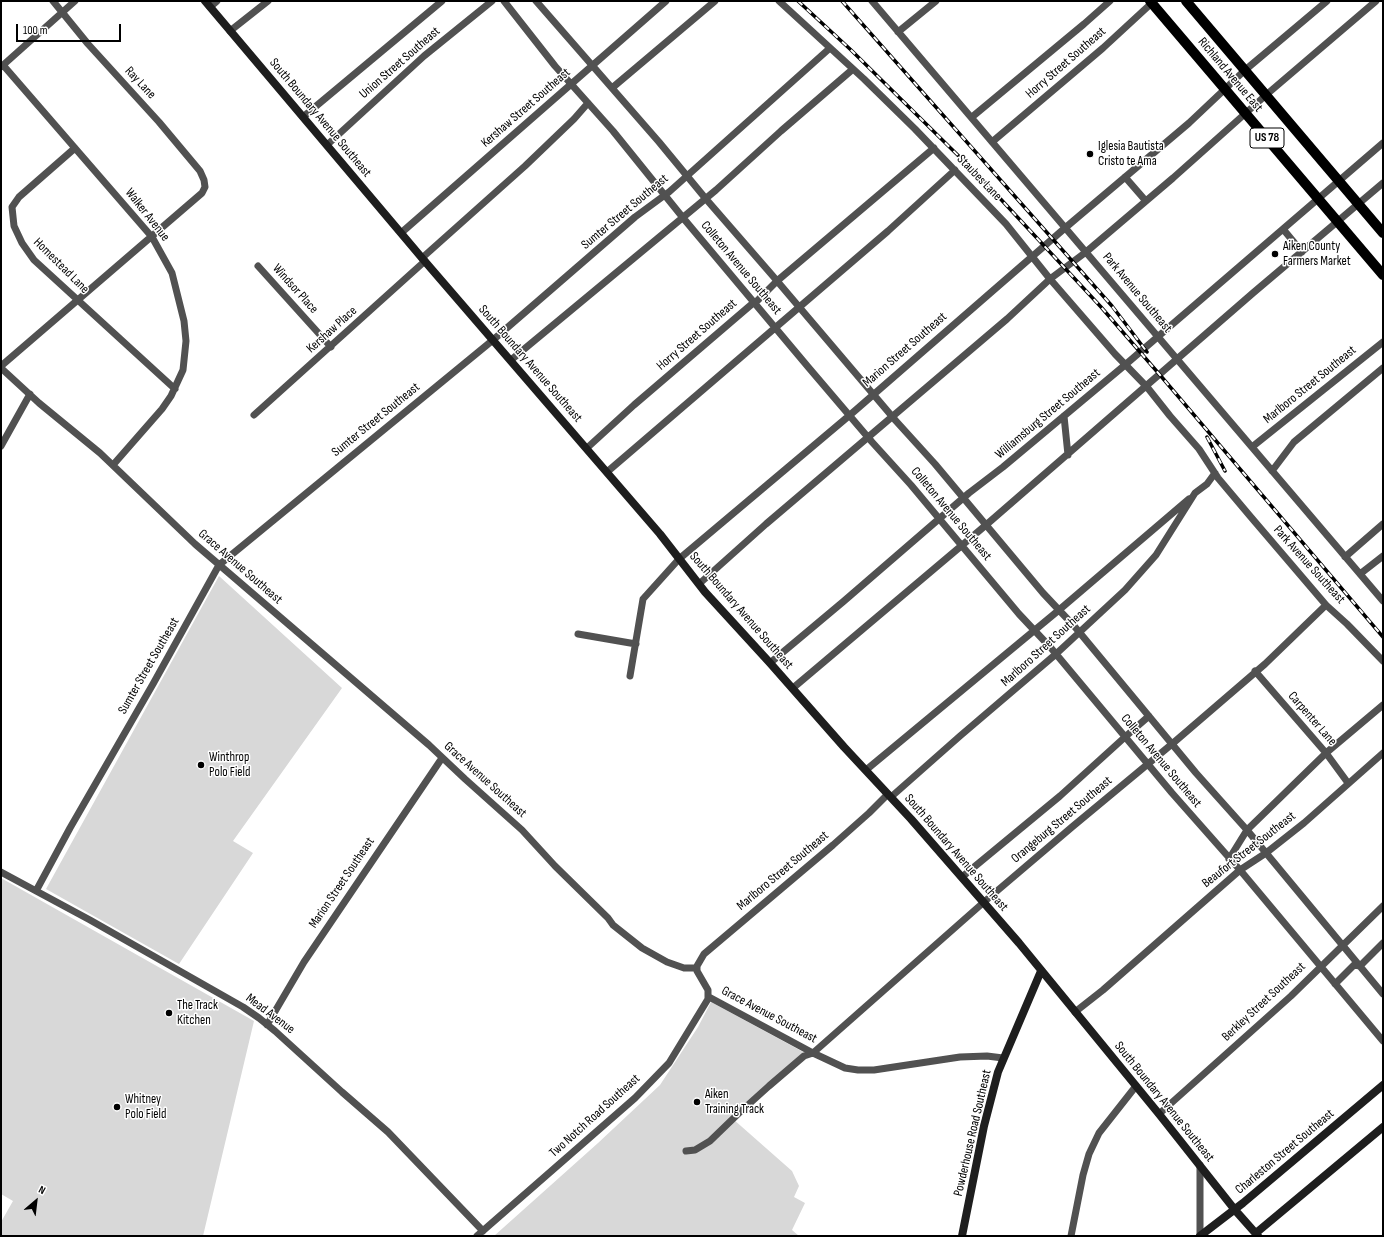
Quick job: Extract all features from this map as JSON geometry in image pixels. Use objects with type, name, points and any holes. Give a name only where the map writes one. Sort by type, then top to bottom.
[{"type":"main road","name":"Richland Avenue East","points":[[1186,1],[1383,233]]},
{"type":"main road","name":"Richland Avenue East","points":[[1152,2],[1383,275]]},
{"type":"street","name":"Ray Lane","points":[[53,1],[88,44],[159,122],[200,171],[205,183],[202,193],[152,237]]},
{"type":"street","points":[[2,66],[75,1]]},
{"type":"street","points":[[207,4],[217,1]]},
{"type":"street","points":[[230,31],[268,1]]},
{"type":"street","name":"Union Street Southeast","points":[[303,117],[442,1]]},
{"type":"street","name":"Union Street Southeast","points":[[327,145],[418,61],[492,1]]},
{"type":"street","name":"Colleton Avenue Southeast","points":[[504,1],[555,66],[613,130],[683,217],[868,438],[940,519],[1019,614],[1056,654],[1383,1041]]},
{"type":"street","name":"Colleton Avenue Southeast","points":[[536,1],[892,417],[1080,633],[1172,744],[1247,830],[1383,994]]},
{"type":"street","name":"Kershaw Street Southeast","points":[[401,233],[555,99],[569,85],[572,85],[666,1]]},
{"type":"street","points":[[612,88],[715,1]]},
{"type":"street","name":"Staubes Lane","points":[[779,1],[853,69],[955,170],[1006,224],[1050,279],[1125,365],[1147,387]]},
{"type":"street","points":[[898,32],[936,1]]},
{"type":"street","name":"Horry Street Southeast","points":[[972,117],[1110,1]]},
{"type":"street","name":"Marion Street Southeast","points":[[630,676],[643,599],[679,559],[850,415],[1065,228],[1189,123],[1244,71],[1327,1]]},
{"type":"street","points":[[699,584],[766,524],[995,329],[1050,279],[1086,252],[1145,200],[1173,178],[1266,95],[1376,1]]},
{"type":"street","name":"Horry Street Southeast","points":[[992,142],[1103,48],[1152,2]]},
{"type":"street","name":"Park Avenue Southeast","points":[[877,3],[898,32],[1383,601]]},
{"type":"street","name":"South Boundary Avenue Southeast","points":[[207,4],[401,233],[587,448],[699,584],[984,902],[1159,1114],[1235,1210],[1257,1234]]},
{"type":"street","name":"Sumter Street Southeast","points":[[36,891],[219,565],[494,340],[635,217],[665,195],[687,176],[830,48]]},
{"type":"street","name":"Walker Avenue","points":[[2,66],[152,237],[172,273],[184,321],[186,341],[183,370],[162,409],[113,465]]},
{"type":"street","points":[[511,360],[706,199],[775,136],[853,69]]},
{"type":"street","points":[[424,259],[525,166],[574,119],[588,103]]},
{"type":"street","name":"Williamsburg Street Southeast","points":[[770,663],[964,498],[1125,365],[1383,143]]},
{"type":"street","name":"Homestead Lane","points":[[75,148],[18,197],[14,203],[12,211],[14,226],[22,243],[34,260],[174,389]]},
{"type":"street","name":"Horry Street Southeast","points":[[587,448],[634,405],[755,303],[777,281],[934,148]]},
{"type":"street","points":[[607,472],[888,231],[955,170]]},
{"type":"street","points":[[1125,177],[1145,200]]},
{"type":"street","points":[[793,688],[1068,455],[1383,183]]},
{"type":"street","points":[[1283,229],[1302,252]]},
{"type":"street","points":[[1,367],[152,237]]},
{"type":"street","name":"Kershaw Place","points":[[254,415],[331,346],[424,259]]},
{"type":"street","name":"Windsor Place","points":[[258,266],[331,346]]},
{"type":"street","name":"Marlboro Street Southeast","points":[[1252,447],[1383,342]]},
{"type":"street","name":"Grace Avenue Southeast","points":[[1,367],[30,394],[113,465],[195,544],[442,758],[522,830],[555,866],[604,913],[613,925],[642,948],[667,962],[684,968],[697,968],[697,972],[708,990],[708,997],[813,1053],[845,1068],[874,1070],[960,1057],[987,1056],[1003,1058]]},
{"type":"street","points":[[1272,471],[1294,442],[1383,368]]},
{"type":"street","name":"Park Avenue Southeast","points":[[1147,387],[1199,449],[1215,473],[1250,516],[1326,605],[1348,624],[1383,661]]},
{"type":"street","points":[[1,446],[30,394]]},
{"type":"street","points":[[1064,416],[1068,455]]},
{"type":"street","name":"Marlboro Street Southeast","points":[[866,770],[1059,610],[1207,484],[1215,473]]},
{"type":"street","name":"Marlboro Street Southeast","points":[[697,968],[704,954],[1080,633],[1125,590],[1156,555],[1195,493]]},
{"type":"street","points":[[1345,557],[1383,524]]},
{"type":"street","points":[[1360,574],[1383,556]]},
{"type":"street","name":"Orangeburg Street Southeast","points":[[686,1151],[695,1150],[710,1141],[774,1081],[804,1056],[813,1053],[984,902],[1172,744],[1303,628],[1326,605]]},
{"type":"street","points":[[578,634],[636,644]]},
{"type":"street","name":"Carpenter Lane","points":[[1255,671],[1326,753],[1348,783]]},
{"type":"street","name":"Beaufort Street Southeast","points":[[1229,859],[1247,830],[1326,753],[1383,704]]},
{"type":"street","name":"Orangeburg Street Southeast","points":[[962,877],[1060,796],[1149,716]]},
{"type":"street","name":"Beaufort Street Southeast","points":[[1075,1012],[1103,990],[1240,870],[1266,854],[1304,823],[1383,753]]},
{"type":"street","name":"Marion Street Southeast","points":[[267,1025],[304,962],[442,758]]},
{"type":"street","name":"Mead Avenue","points":[[1,872],[243,1006],[275,1031],[388,1132],[483,1231]]},
{"type":"street","name":"Berkley Street Southeast","points":[[1159,1114],[1285,1001],[1342,944],[1383,906]]},
{"type":"street","points":[[1335,984],[1354,964],[1360,966],[1383,943]]},
{"type":"street","name":"Powderhouse Road Southeast","points":[[962,1236],[989,1102],[1003,1058],[1042,971]]},
{"type":"street","name":"Two Notch Road Southeast","points":[[478,1236],[635,1098],[655,1078],[669,1063],[702,1011],[708,997]]},
{"type":"street","name":"Charleston Street Southeast","points":[[1200,1236],[1235,1210],[1383,1085]]},
{"type":"street","points":[[1071,1236],[1082,1175],[1089,1154],[1099,1133],[1136,1086]]},
{"type":"street","points":[[1257,1234],[1383,1127]]},
{"type":"street","points":[[1200,1165],[1200,1236]]},
{"type":"shaded area","name":"Winthrop Polo Field","points":[[219,576],[342,688],[233,841],[253,853],[179,964],[46,889]]},
{"type":"shaded area","name":"Whitney Polo Field","points":[[1,878],[254,1021],[203,1236],[1,1236],[1,1222],[13,1201],[1,1194]]},
{"type":"shaded area","name":"Aiken Training Track","points":[[711,1002],[805,1053],[733,1119],[792,1171],[799,1186],[794,1197],[805,1203],[792,1230],[799,1236],[494,1236],[660,1085],[698,1027]]},
{"type":"railway","points":[[798,1],[851,50],[982,179],[1101,307],[1383,637]]},
{"type":"railway","points":[[842,1],[1112,306],[1147,352]]},
{"type":"railway","points":[[1207,437],[1225,471]]},
{"type":"place","name":"Iglesia Bautista Cristo te Ama","points":[[1090,154]]},
{"type":"place","name":"Aiken County Farmers Market","points":[[1275,254]]},
{"type":"place","name":"Winthrop Polo Field","points":[[201,765]]},
{"type":"place","name":"The Track Kitchen","points":[[169,1013]]},
{"type":"place","name":"Aiken Training Track","points":[[697,1102]]},
{"type":"place","name":"Whitney Polo Field","points":[[117,1107]]}]
